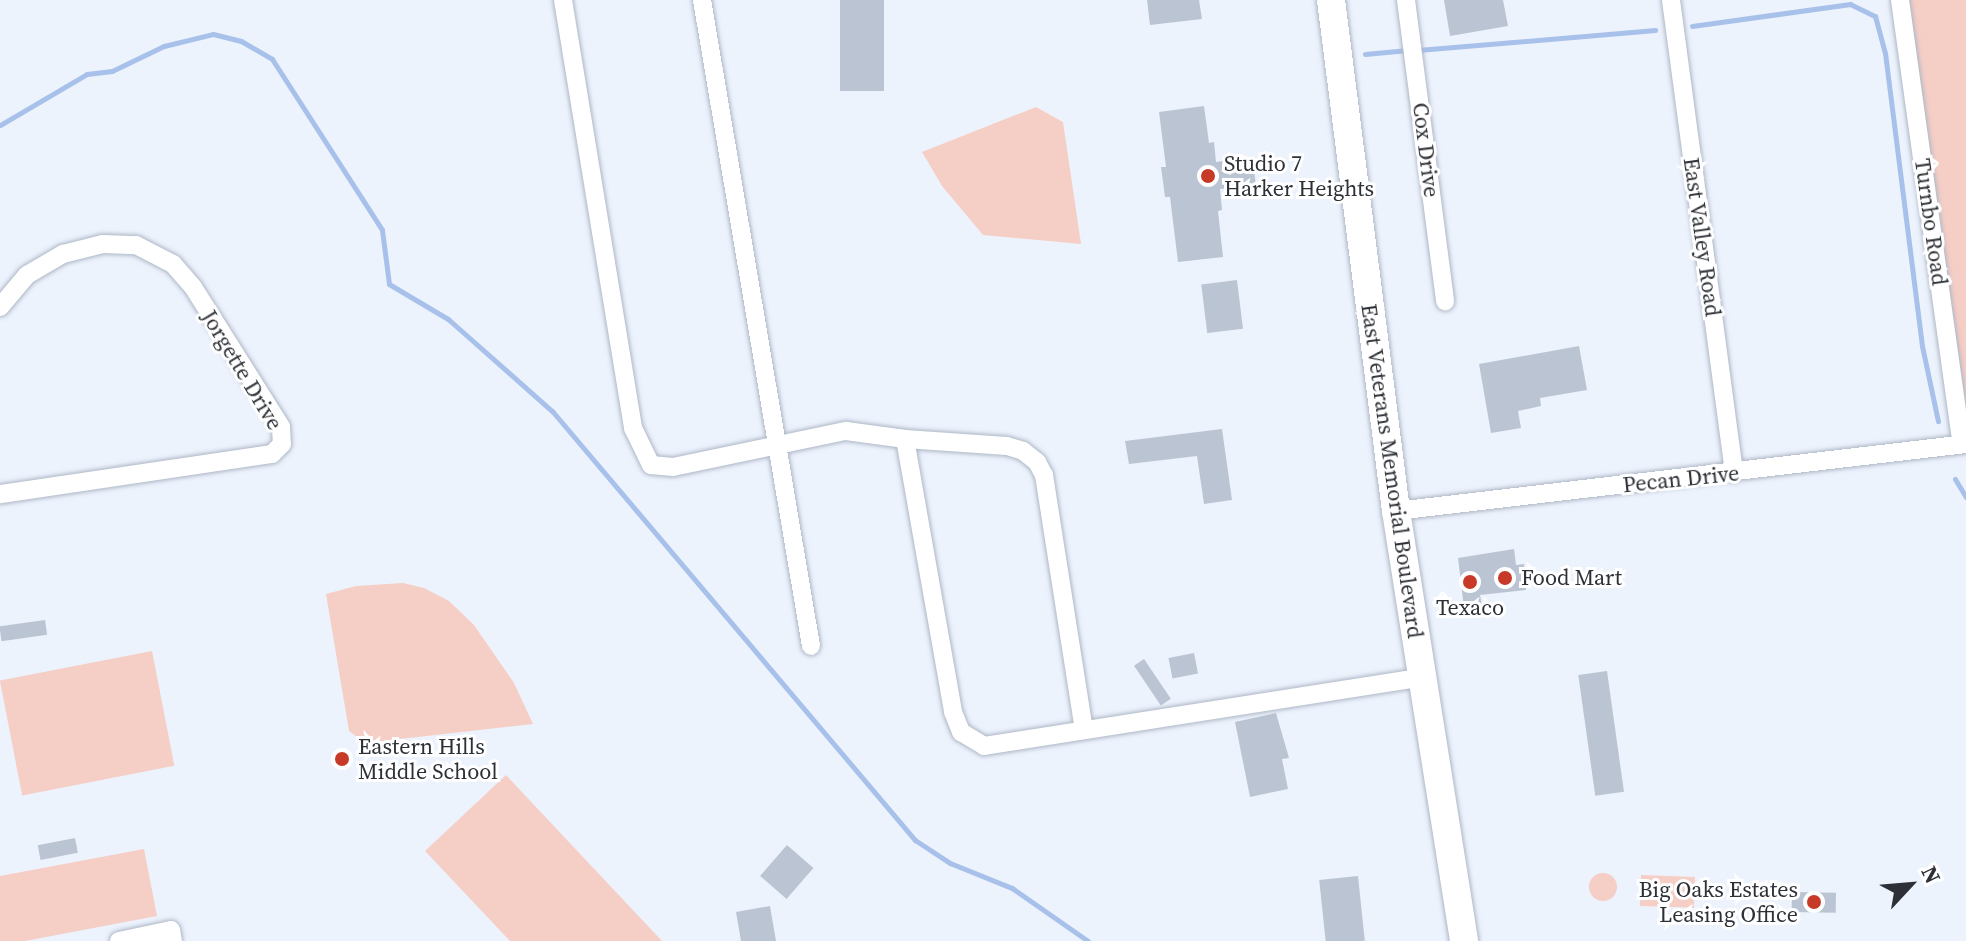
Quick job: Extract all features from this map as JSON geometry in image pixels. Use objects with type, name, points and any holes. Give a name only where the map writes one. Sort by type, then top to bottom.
[{"type":"main road","name":"East Veterans Memorial Boulevard","points":[[1331,0],[1396,511],[1464,941]]},
{"type":"street","points":[[563,0],[633,428],[651,465],[673,467],[846,431],[905,439],[1007,446],[1023,451],[1037,462],[1044,475],[1084,729]]},
{"type":"street","points":[[702,0],[811,646]]},
{"type":"street","name":"Cox Drive","points":[[1406,0],[1445,301]]},
{"type":"street","name":"East Valley Road","points":[[1671,0],[1734,473]]},
{"type":"street","name":"Turnbo Road","points":[[1900,0],[1964,444]]},
{"type":"street","name":"Jorgette Drive","points":[[0,307],[27,275],[63,254],[103,244],[136,245],[173,264],[193,287],[281,427],[282,444],[272,454],[0,494]]},
{"type":"street","points":[[905,439],[953,712],[961,732],[984,746],[1420,678]]},
{"type":"street","name":"Pecan Drive","points":[[1396,511],[1964,444]]},
{"type":"street","points":[[119,941],[171,930],[173,941]]},
{"type":"shaded area","points":[[1908,0],[1966,0],[1966,407]]},
{"type":"shaded area","points":[[1036,107],[1063,122],[1081,244],[983,235],[942,186],[922,152]]},
{"type":"shaded area","points":[[403,583],[424,588],[449,601],[474,625],[514,683],[533,724],[365,743],[349,731],[326,594],[356,586]]},
{"type":"shaded area","points":[[152,651],[174,766],[22,795],[0,681]]},
{"type":"shaded area","points":[[506,775],[662,941],[510,941],[425,851]]},
{"type":"shaded area","points":[[144,849],[157,916],[25,941],[0,941],[0,876]]},
{"type":"shaded area","points":[[1603,873],[1613,877],[1617,887],[1613,897],[1603,901],[1593,897],[1589,887],[1593,877]]},
{"type":"shaded area","points":[[1641,875],[1695,877],[1694,908],[1640,906]]},
{"type":"building","points":[[840,0],[884,0],[884,91],[840,91]]},
{"type":"building","points":[[1147,0],[1199,0],[1202,19],[1150,25]]},
{"type":"building","points":[[1444,0],[1503,0],[1508,26],[1450,36]]},
{"type":"building","name":"Studio 7 Harker Heights","points":[[1204,106],[1209,143],[1214,142],[1216,162],[1252,157],[1256,185],[1220,189],[1222,210],[1218,211],[1223,257],[1178,262],[1170,197],[1165,197],[1161,167],[1166,167],[1159,112]]},
{"type":"building","points":[[1237,280],[1243,329],[1207,333],[1201,284]]},
{"type":"building","points":[[1579,346],[1587,390],[1540,398],[1541,406],[1518,411],[1521,428],[1491,433],[1479,364]]},
{"type":"building","points":[[1222,429],[1232,500],[1204,504],[1197,456],[1129,464],[1125,441]]},
{"type":"building","points":[[1514,549],[1516,565],[1524,564],[1526,590],[1480,595],[1482,606],[1464,608],[1458,558]]},
{"type":"building","points":[[45,620],[47,635],[2,641],[0,626]]},
{"type":"building","points":[[1194,653],[1198,674],[1172,679],[1168,658]]},
{"type":"building","points":[[1144,659],[1171,699],[1161,706],[1134,666]]},
{"type":"building","points":[[1607,671],[1624,792],[1595,796],[1578,675]]},
{"type":"building","points":[[1276,713],[1289,758],[1282,759],[1288,789],[1250,797],[1235,722]]},
{"type":"building","points":[[75,838],[78,853],[41,860],[38,845]]},
{"type":"building","points":[[787,845],[813,868],[787,899],[760,876]]},
{"type":"building","points":[[1358,876],[1365,941],[1326,941],[1319,880]]},
{"type":"building","name":"Big Oaks Estates Leasing Office","points":[[1792,892],[1836,893],[1836,913],[1792,912]]},
{"type":"building","points":[[770,906],[776,941],[741,941],[736,912]]},
{"type":"waterway","points":[[1692,26],[1850,4],[1875,16],[1885,53],[1922,346],[1938,421]]},
{"type":"waterway","points":[[1418,50],[1655,30]]},
{"type":"waterway","points":[[0,125],[87,74],[112,71],[164,46],[213,34],[241,41],[272,59],[382,230],[389,284],[448,319],[553,412],[915,840],[950,863],[1012,888],[1088,941]]},
{"type":"waterway","points":[[1365,54],[1408,50]]},
{"type":"waterway","points":[[1955,479],[1966,497]]},
{"type":"place","name":"Studio 7 Harker Heights","points":[[1208,176]]},
{"type":"place","name":"Food Mart","points":[[1505,578]]},
{"type":"place","name":"Texaco","points":[[1470,582]]},
{"type":"place","name":"Eastern Hills Middle School","points":[[342,759]]},
{"type":"place","name":"Big Oaks Estates Leasing Office","points":[[1814,902]]}]
